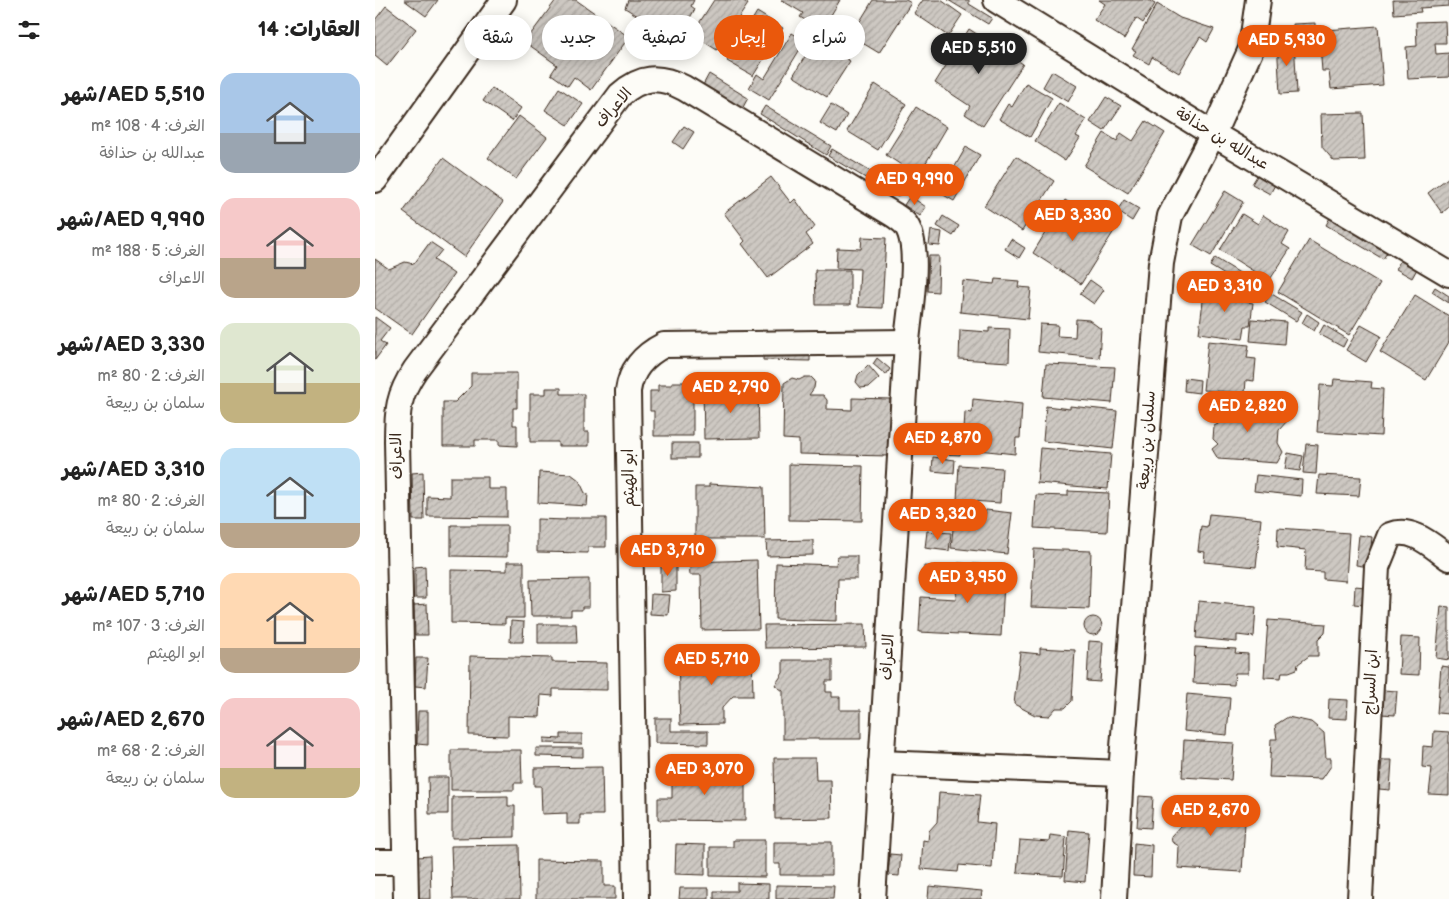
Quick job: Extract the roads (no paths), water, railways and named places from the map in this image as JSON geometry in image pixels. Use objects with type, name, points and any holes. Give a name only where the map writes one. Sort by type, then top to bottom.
[{"type":"street","points":[[375,180],[504,0]]},
{"type":"street","name":"عبدالله بن حذافة","points":[[996,0],[1213,134],[1449,274]]},
{"type":"street","name":"سلمان بن ربيعة","points":[[1114,899],[1121,773],[1161,263],[1169,216],[1213,134],[1251,49],[1257,0]]},
{"type":"street","name":"الاعراف","points":[[406,899],[397,432],[397,413],[400,396],[415,370],[620,95],[639,81],[659,78],[670,81],[894,215],[906,225],[913,250],[873,899]]},
{"type":"street","name":"ابو الهيثم","points":[[636,899],[627,391],[630,377],[645,358],[663,345],[907,342]]},
{"type":"street","name":"ابن السراج","points":[[1359,899],[1377,567],[1390,535],[1398,532],[1415,536],[1449,558]]},
{"type":"street","points":[[881,763],[1121,773]]},
{"type":"street","points":[[375,862],[405,862]]}]
